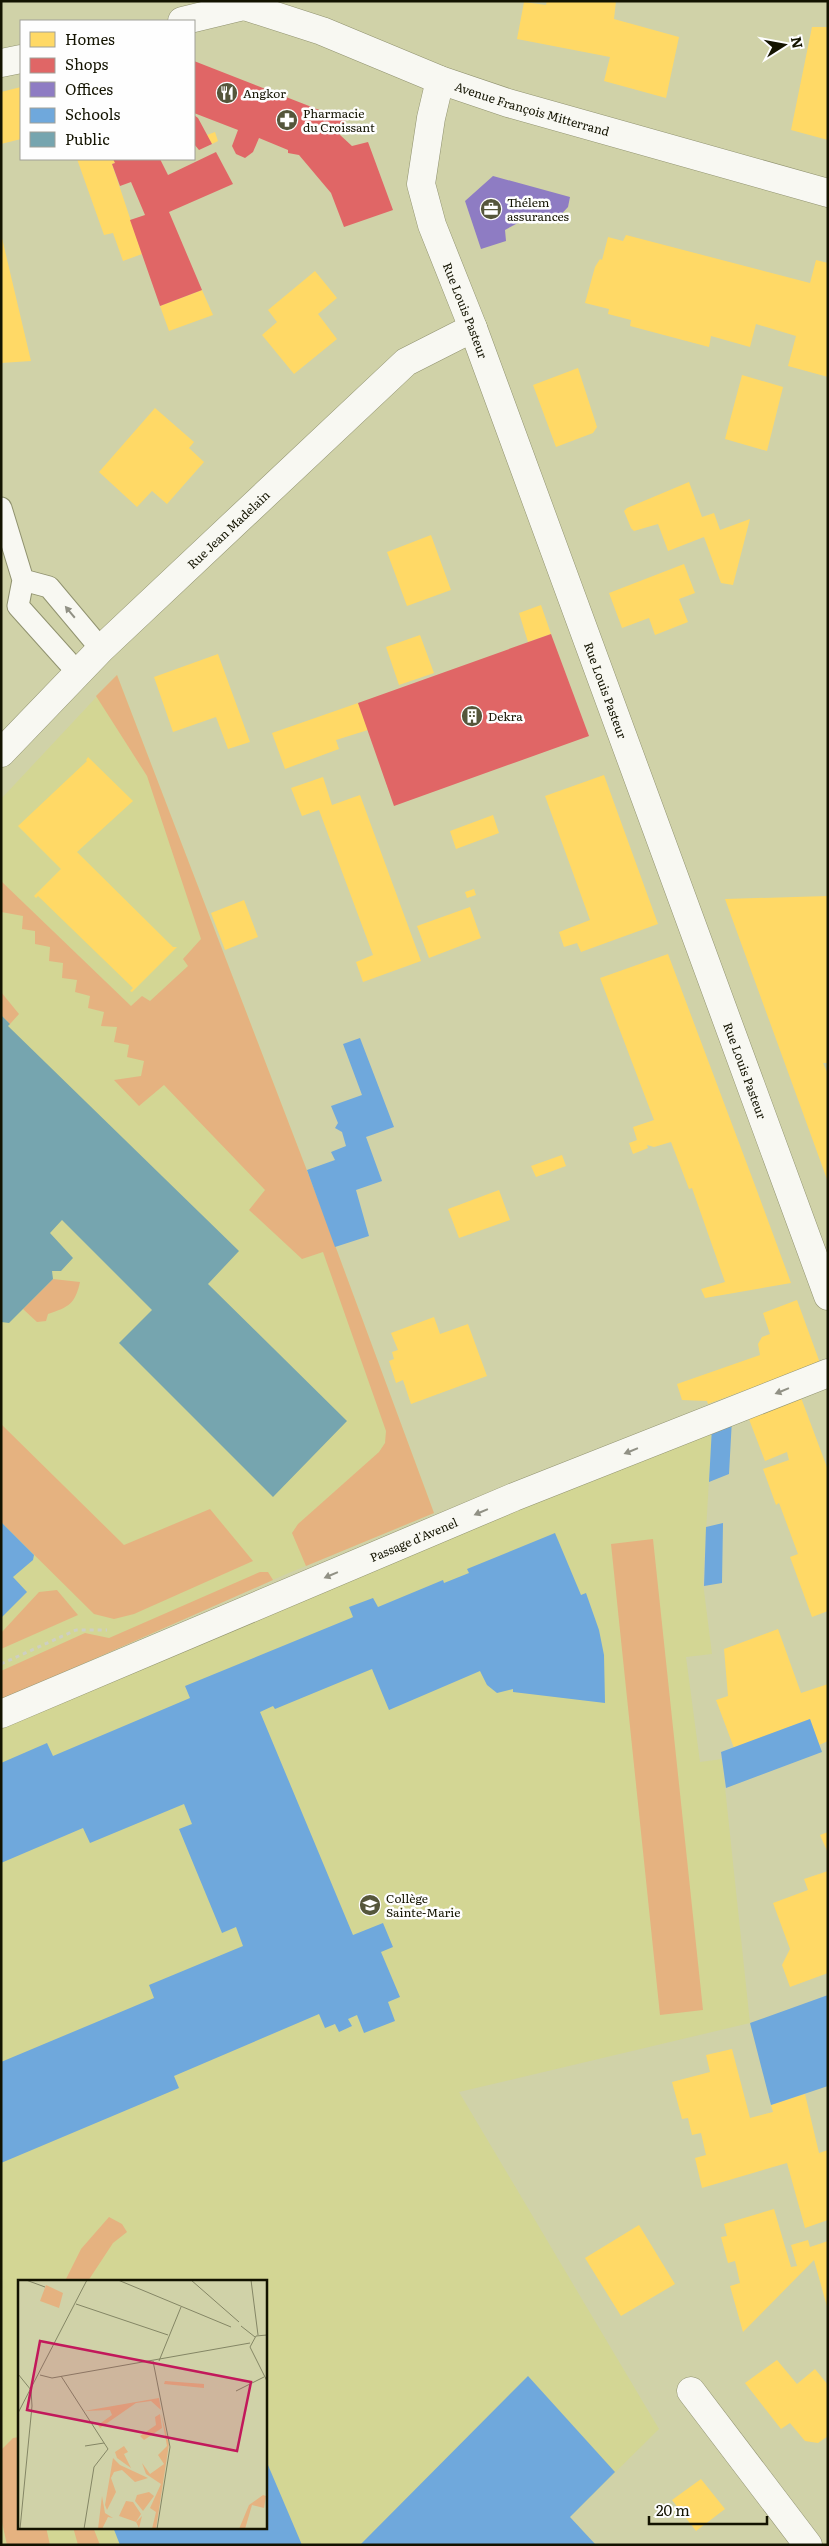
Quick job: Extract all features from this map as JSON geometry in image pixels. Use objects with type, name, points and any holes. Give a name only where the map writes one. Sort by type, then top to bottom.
[{"type":"street","points":[[185,20],[241,3]]},
{"type":"street","name":"Avenue François Mitterrand","points":[[241,3],[322,31],[440,80],[508,103],[828,193]]},
{"type":"street","points":[[1,63],[20,59]]},
{"type":"street","name":"Rue Louis Pasteur","points":[[440,80],[431,118],[421,184],[432,225],[473,328],[828,1296]]},
{"type":"street","name":"Rue Jean Madelain","points":[[1,753],[101,650],[406,362],[473,328]]},
{"type":"street","name":"Passage d'Avenel","points":[[1,1714],[514,1497],[828,1373]]},
{"type":"street","points":[[691,2391],[808,2545]]},
{"type":"lane","points":[[1,508],[22,580],[18,606],[78,673]]},
{"type":"lane","points":[[22,580],[49,587],[101,650]]},
{"type":"path","points":[[1,1664],[76,1630],[112,1630]]},
{"type":"shaded area","points":[[117,675],[319,1202],[434,1513],[284,1575],[1,1700],[1,799]]},
{"type":"shaded area","points":[[117,675],[319,1202],[434,1513],[306,1566],[292,1533],[298,1524],[379,1452],[385,1443],[386,1431],[323,1252],[302,1259],[249,1210],[265,1190],[164,1085],[139,1106],[114,1080],[141,1076],[144,1061],[127,1057],[129,1045],[114,1042],[117,1027],[101,1026],[104,1012],[88,1008],[90,996],[75,992],[77,980],[62,978],[63,963],[49,961],[50,947],[35,944],[35,931],[22,929],[23,916],[1,912],[1,881],[131,1006],[142,996],[150,1001],[188,966],[183,959],[201,939],[147,776],[96,696]]},
{"type":"shaded area","points":[[1,992],[19,1014],[10,1024],[1,1015]]},
{"type":"shaded area","points":[[53,1279],[80,1282],[76,1295],[70,1304],[48,1314],[46,1321],[37,1322],[23,1309]]},
{"type":"shaded area","points":[[1,1424],[124,1545],[210,1509],[253,1561],[134,1614],[114,1619],[94,1614],[1,1522]]},
{"type":"shaded area","name":"Collège Sainte-Marie","points":[[712,1427],[703,1583],[712,1654],[686,1657],[700,1762],[722,1759],[750,2023],[459,2092],[659,2429],[570,2517],[596,2545],[1,2545],[1,1723]]},
{"type":"shaded area","points":[[653,1539],[703,2010],[660,2015],[611,1544]]},
{"type":"shaded area","points":[[260,1572],[268,1572],[273,1580],[1,1700],[1,1671],[85,1633],[109,1638]]},
{"type":"shaded area","points":[[57,1590],[78,1615],[1,1649],[1,1633],[39,1592]]},
{"type":"shaded area","points":[[109,2217],[122,2224],[127,2232],[113,2243],[89,2280],[66,2280],[81,2249]]},
{"type":"shaded area","points":[[18,2437],[18,2528],[46,2528],[50,2545],[7,2545],[1,2518],[1,2450],[13,2438]]},
{"type":"shaded area","points":[[73,2528],[93,2528],[100,2545],[78,2545]]},
{"type":"building: Homes","points":[[547,1],[616,1],[614,19],[679,37],[666,98],[604,81],[610,57],[517,39],[524,2],[546,5]]},
{"type":"building: Homes","points":[[812,27],[828,27],[828,140],[791,130]]},
{"type":"building: Homes","points":[[20,87],[20,139],[1,144],[1,92]]},
{"type":"building: Homes","points":[[215,132],[218,141],[212,144],[207,135]]},
{"type":"building: Homes","points":[[77,160],[114,160],[115,163],[112,164],[142,254],[123,261],[113,233],[104,235]]},
{"type":"building: Homes","points":[[626,235],[810,283],[816,260],[828,263],[828,377],[788,366],[796,336],[756,324],[750,347],[711,336],[709,347],[630,326],[631,320],[608,314],[609,309],[585,303],[595,267],[600,259],[602,260],[608,237],[623,241]]},
{"type":"building: Homes","points":[[2,238],[31,361],[1,363]]},
{"type":"building: Homes","points":[[315,271],[337,298],[318,314],[337,339],[294,374],[262,335],[277,322],[268,310]]},
{"type":"building: Homes","points":[[202,290],[213,315],[169,331],[160,306]]},
{"type":"building: Homes","points":[[578,368],[597,427],[593,433],[556,447],[533,385]]},
{"type":"building: Homes","points":[[742,375],[783,387],[767,451],[725,439]]},
{"type":"building: Homes","points":[[155,408],[194,442],[189,448],[204,462],[167,504],[152,491],[137,507],[99,472]]},
{"type":"building: Homes","points":[[689,482],[702,517],[714,513],[720,530],[750,519],[733,585],[721,583],[704,537],[668,551],[658,524],[634,531],[631,528],[624,511],[627,508]]},
{"type":"building: Homes","points":[[431,535],[451,590],[407,606],[387,552]]},
{"type":"building: Homes","points":[[684,564],[695,593],[679,599],[688,622],[655,635],[649,618],[622,628],[609,593]]},
{"type":"building: Homes","points":[[541,605],[551,634],[528,642],[519,613]]},
{"type":"building: Homes","points":[[420,635],[434,673],[399,685],[386,647]]},
{"type":"building: Homes","points":[[218,654],[250,742],[228,749],[216,717],[173,732],[154,677]]},
{"type":"building: Homes","points":[[358,703],[368,730],[336,740],[339,749],[285,769],[272,733]]},
{"type":"building: Homes","points":[[88,757],[133,801],[77,852],[173,947],[177,947],[132,992],[130,991],[133,988],[38,896],[36,898],[34,896],[61,869],[18,826],[87,761]]},
{"type":"building: Homes","points":[[604,775],[658,924],[581,952],[577,943],[564,947],[559,932],[590,920],[545,796]]},
{"type":"building: Homes","points":[[323,777],[332,805],[360,795],[421,961],[363,982],[356,962],[373,955],[319,810],[302,816],[291,788]]},
{"type":"building: Homes","points":[[493,815],[499,833],[456,849],[450,831]]},
{"type":"building: Homes","points":[[474,889],[476,895],[467,898],[465,892]]},
{"type":"building: Homes","points":[[828,896],[828,1063],[823,1063],[828,1074],[828,1182],[725,899]]},
{"type":"building: Homes","points":[[244,900],[258,937],[225,950],[211,913]]},
{"type":"building: Homes","points":[[470,907],[481,938],[429,958],[417,926]]},
{"type":"building: Homes","points":[[668,954],[791,1283],[705,1298],[701,1289],[725,1282],[692,1188],[689,1189],[671,1142],[654,1147],[647,1145],[648,1148],[633,1154],[629,1143],[637,1140],[633,1127],[654,1120],[600,978]]},
{"type":"building: Homes","points":[[562,1155],[566,1166],[536,1177],[531,1166]]},
{"type":"building: Homes","points":[[499,1190],[510,1220],[459,1238],[448,1209]]},
{"type":"building: Homes","points":[[797,1300],[820,1363],[708,1404],[707,1401],[682,1400],[677,1384],[760,1355],[758,1344],[762,1337],[770,1334],[763,1313]]},
{"type":"building: Homes","points":[[434,1317],[440,1334],[468,1324],[487,1376],[411,1404],[403,1380],[396,1383],[389,1361],[394,1359],[392,1352],[398,1350],[391,1333]]},
{"type":"building: Homes","points":[[800,1395],[828,1470],[828,1611],[812,1617],[790,1557],[798,1554],[779,1503],[776,1505],[763,1469],[789,1460],[787,1452],[765,1461],[747,1414]]},
{"type":"building: Homes","points":[[778,1629],[801,1693],[828,1684],[828,1741],[819,1745],[810,1719],[734,1748],[716,1700],[728,1696],[724,1649]]},
{"type":"building: Homes","points":[[828,1832],[828,1853],[820,1835]]},
{"type":"building: Homes","points":[[828,1871],[828,1973],[790,1987],[782,1965],[790,1949],[773,1903],[808,1890],[804,1879]]},
{"type":"building: Homes","points":[[732,2049],[750,2118],[773,2112],[771,2105],[805,2094],[819,2153],[828,2150],[828,2220],[805,2228],[787,2163],[702,2188],[695,2158],[706,2155],[701,2133],[692,2135],[688,2118],[682,2119],[672,2082],[710,2072],[706,2055]]},
{"type":"building: Homes","points":[[774,2209],[791,2267],[797,2266],[791,2245],[808,2240],[810,2247],[828,2241],[828,2310],[814,2260],[743,2332],[730,2286],[740,2283],[735,2261],[728,2263],[721,2237],[727,2236],[724,2224]]},
{"type":"building: Homes","points":[[639,2225],[675,2284],[621,2316],[585,2258]]},
{"type":"building: Homes","points":[[777,2360],[797,2384],[815,2369],[828,2385],[828,2436],[818,2443],[805,2441],[790,2423],[781,2429],[745,2383]]},
{"type":"building: Homes","points":[[701,2479],[725,2509],[696,2531],[672,2500]]},
{"type":"building: Shops","points":[[195,61],[345,120],[339,134],[352,146],[368,142],[393,210],[344,227],[331,193],[299,155],[288,153],[288,150],[259,138],[253,152],[245,158],[236,154],[232,146],[238,130],[195,113]]},
{"type":"building: Shops","points":[[195,116],[212,144],[199,150],[195,145]]},
{"type":"building: Shops","points":[[216,152],[233,184],[169,212],[202,290],[160,306],[130,220],[145,215],[131,182],[120,186],[112,164],[115,163],[114,160],[160,160],[168,175]]},
{"type":"building: Shops","name":"Dekra","points":[[551,634],[589,736],[394,806],[358,703]]},
{"type":"building: Offices","points":[[493,176],[570,197],[568,207],[554,222],[527,218],[505,230],[506,241],[481,249],[465,201]]},
{"type":"building: Schools","points":[[360,1038],[394,1127],[366,1137],[382,1181],[356,1190],[369,1236],[335,1247],[307,1170],[335,1160],[331,1152],[346,1146],[342,1132],[335,1128],[338,1123],[331,1106],[362,1095],[343,1044]]},
{"type":"building: Schools","points":[[732,1419],[729,1474],[709,1482],[712,1427]]},
{"type":"building: Schools","points":[[1,1522],[34,1555],[33,1560],[13,1577],[27,1592],[1,1618]]},
{"type":"building: Schools","points":[[723,1523],[722,1583],[704,1586],[706,1527]]},
{"type":"building: Schools","points":[[555,1533],[581,1595],[586,1593],[599,1630],[604,1655],[605,1703],[513,1692],[513,1689],[497,1693],[487,1685],[480,1671],[389,1710],[372,1669],[275,1709],[273,1706],[260,1712],[353,1935],[383,1923],[393,1947],[381,1952],[400,1997],[388,2002],[395,2021],[364,2033],[357,2015],[348,2019],[352,2026],[339,2032],[335,2024],[325,2028],[319,2014],[174,2076],[179,2088],[1,2163],[1,2062],[154,1998],[149,1985],[243,1946],[236,1927],[222,1933],[179,1829],[192,1824],[184,1804],[90,1843],[83,1828],[1,1863],[1,1763],[47,1743],[53,1756],[190,1698],[185,1686],[353,1617],[349,1607],[373,1598],[378,1607],[443,1580],[444,1583],[469,1573],[467,1569]]},
{"type":"building: Schools","points":[[810,1719],[822,1752],[726,1788],[721,1752]]},
{"type":"building: Schools","points":[[828,1995],[828,2086],[771,2105],[750,2023]]},
{"type":"building: Schools","points":[[528,2376],[615,2472],[570,2517],[596,2545],[360,2545]]},
{"type":"building: Schools","points":[[266,2460],[302,2545],[120,2545],[113,2528],[266,2528]]},
{"type":"building: Public","points":[[1,1015],[10,1024],[8,1026],[239,1251],[208,1284],[347,1421],[273,1497],[119,1343],[152,1310],[62,1220],[50,1233],[73,1258],[61,1271],[52,1271],[53,1279],[9,1323],[1,1322]]},
{"type":"place","name":"Angkor","points":[[227,93]]},
{"type":"place","name":"Pharmacie du Croissant","points":[[287,120]]},
{"type":"place","name":"Thélem assurances","points":[[491,209]]},
{"type":"place","name":"Dekra","points":[[472,716]]},
{"type":"place","name":"Collège Sainte-Marie","points":[[370,1905]]}]
